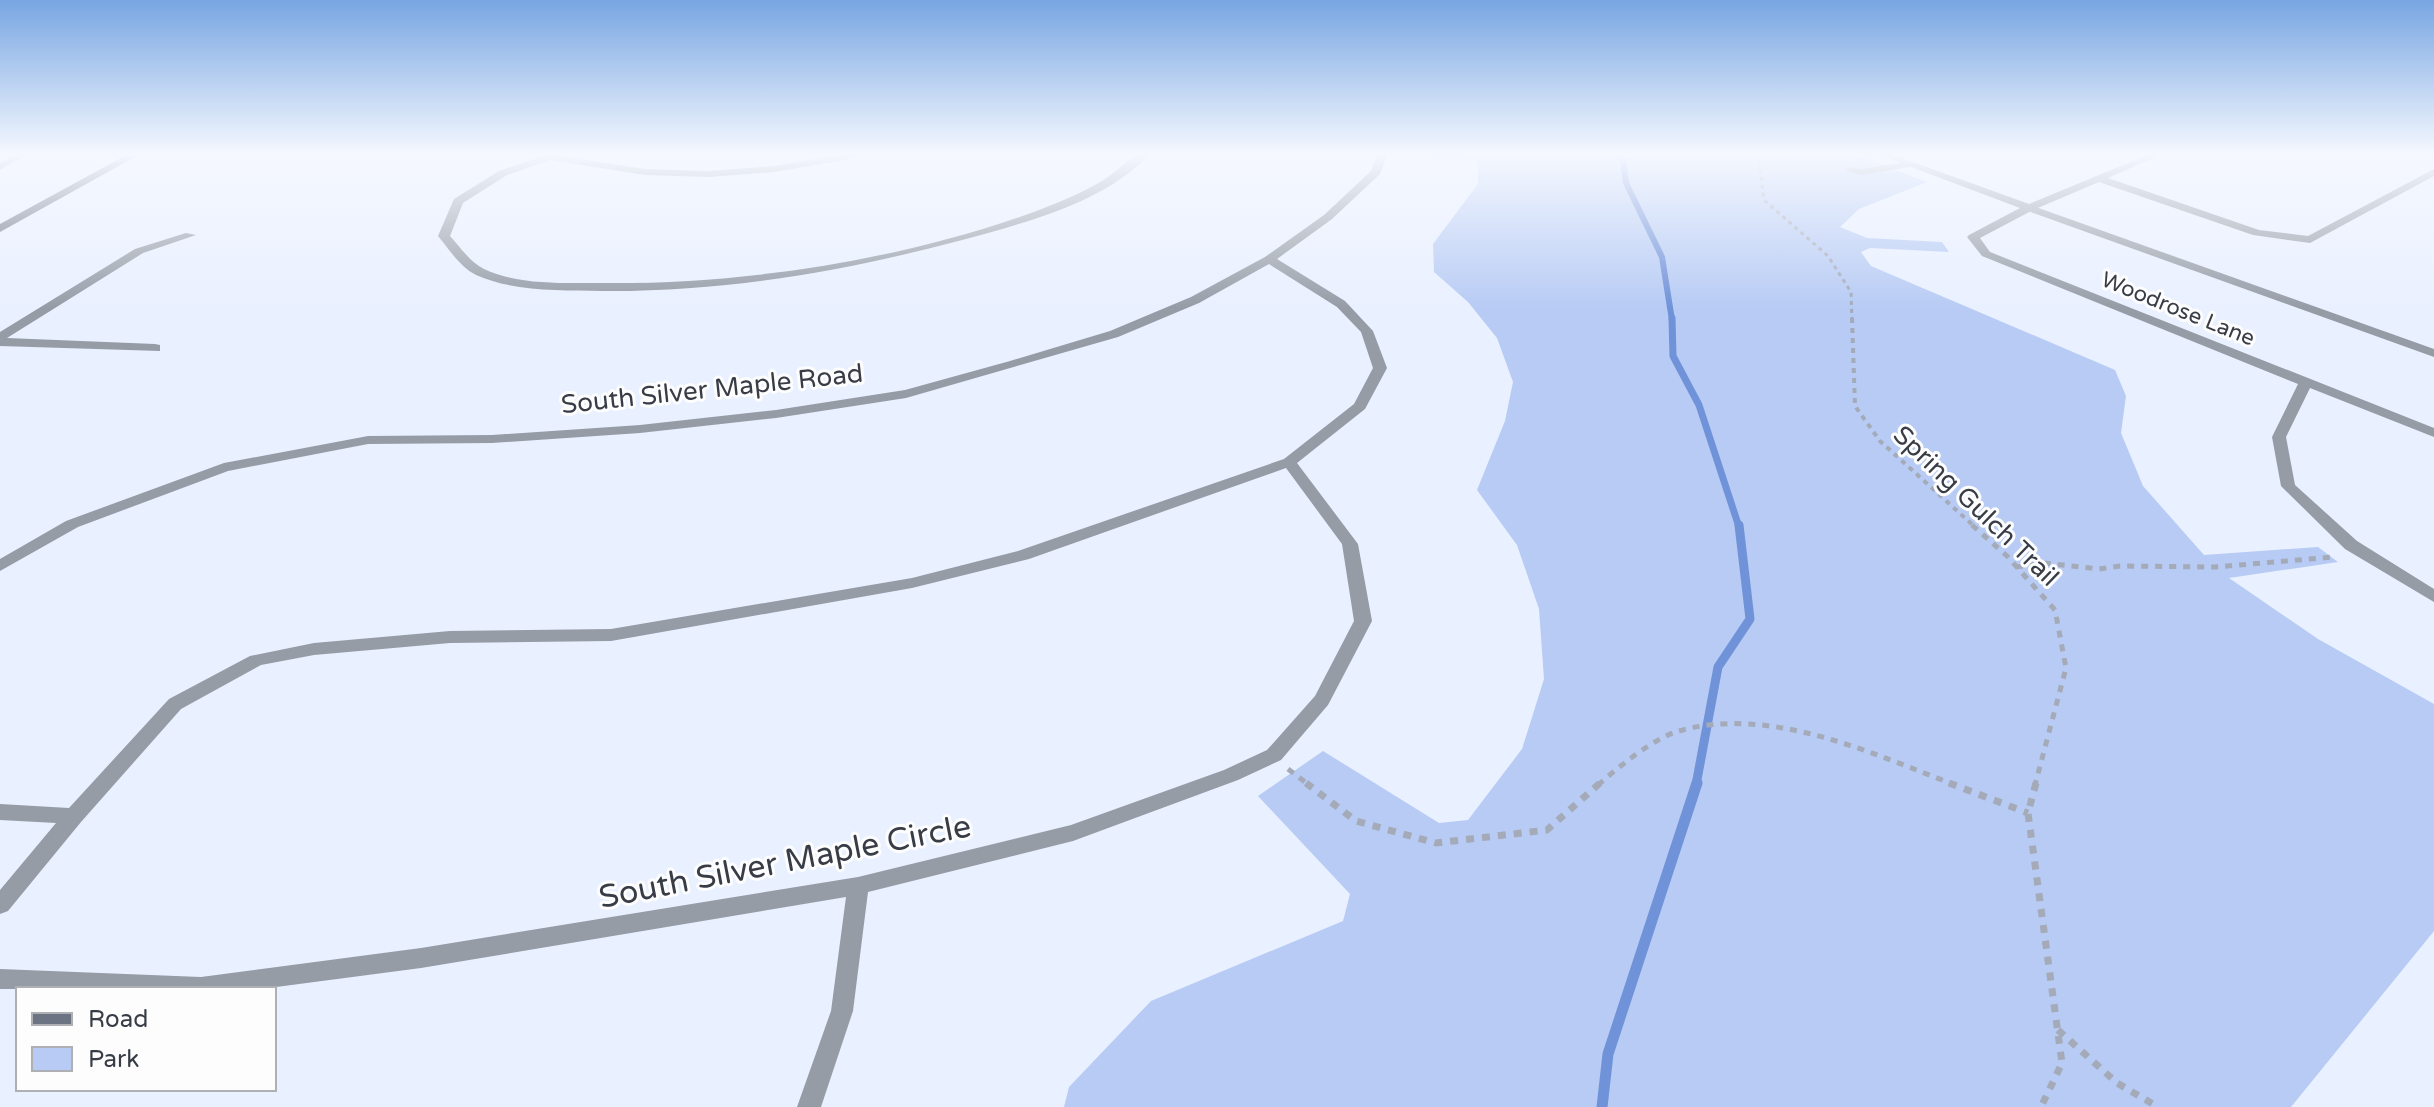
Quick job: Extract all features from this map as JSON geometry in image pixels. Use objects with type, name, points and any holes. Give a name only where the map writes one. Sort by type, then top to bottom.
[{"type":"main road","points":[[0,229],[44,205]]},
{"type":"street","points":[[457,205],[444,236],[476,271],[540,286],[628,288],[825,270],[914,250],[1021,220],[1057,205]]},
{"type":"street","name":"South Silver Maple Road","points":[[0,566],[72,524],[224,467],[368,440],[492,439],[640,429],[776,414],[906,394],[1114,334],[1195,300],[1269,259],[1341,205]]},
{"type":"street","points":[[2020,205],[2434,353]]},
{"type":"street","points":[[2029,208],[2037,205]]},
{"type":"street","points":[[2175,205],[2257,233],[2310,240],[2374,205]]},
{"type":"street","name":"Woodrose Lane","points":[[2029,208],[1973,237],[1986,254],[2434,433]]},
{"type":"street","points":[[0,340],[139,251],[190,235]]},
{"type":"street","points":[[0,905],[74,816],[175,704],[256,660],[314,649],[450,637],[611,635],[912,583],[1023,555],[1289,462],[1360,406],[1380,368],[1367,331],[1341,304],[1269,259]]},
{"type":"street","points":[[0,340],[155,348]]},
{"type":"street","points":[[2306,382],[2279,437],[2288,486],[2351,545],[2434,597]]},
{"type":"street","name":"South Silver Maple Circle","points":[[0,979],[201,987],[421,958],[858,886],[1073,833],[1231,775],[1274,755],[1322,700],[1363,621],[1350,544],[1289,462]]},
{"type":"street","points":[[0,812],[74,816]]},
{"type":"street","points":[[809,1107],[842,1011],[858,886]]},
{"type":"path","name":"Spring Gulch Trail","points":[[1769,205],[1828,256],[1851,292],[1855,406],[1880,441],[2016,567],[2055,610],[2066,668],[2028,813],[2062,1063],[2041,1107]]},
{"type":"path","points":[[2016,567],[2044,563],[2099,569],[2120,566],[2253,565],[2333,557],[2351,545]]},
{"type":"path","points":[[1274,755],[1292,773],[1356,821],[1436,843],[1547,830],[1621,765],[1677,731],[1753,722],[1846,744],[2028,813]]},
{"type":"path","points":[[2057,1029],[2117,1083],[2158,1107]]},
{"type":"green space","points":[[1463,205],[1870,205],[1859,209],[1840,227],[1867,238],[1942,242],[1949,252],[1870,248],[1861,252],[1871,266],[2115,370],[2126,396],[2121,433],[2143,486],[2204,555],[2318,547],[2338,562],[2229,578],[2318,639],[2434,704],[2434,931],[2291,1107],[1064,1107],[1069,1087],[1151,1001],[1343,921],[1350,894],[1258,796],[1323,751],[1439,823],[1468,820],[1522,749],[1544,679],[1539,609],[1517,545],[1477,490],[1505,421],[1513,382],[1497,338],[1468,302],[1434,272],[1433,244]]},
{"type":"waterway","points":[[1637,205],[1662,257],[1672,320]]},
{"type":"waterway","points":[[1672,318],[1673,356],[1699,405],[1739,527]]},
{"type":"waterway","points":[[1696,785],[1718,667],[1750,619],[1739,525]]},
{"type":"waterway","points":[[1602,1107],[1608,1054],[1697,783]]}]
